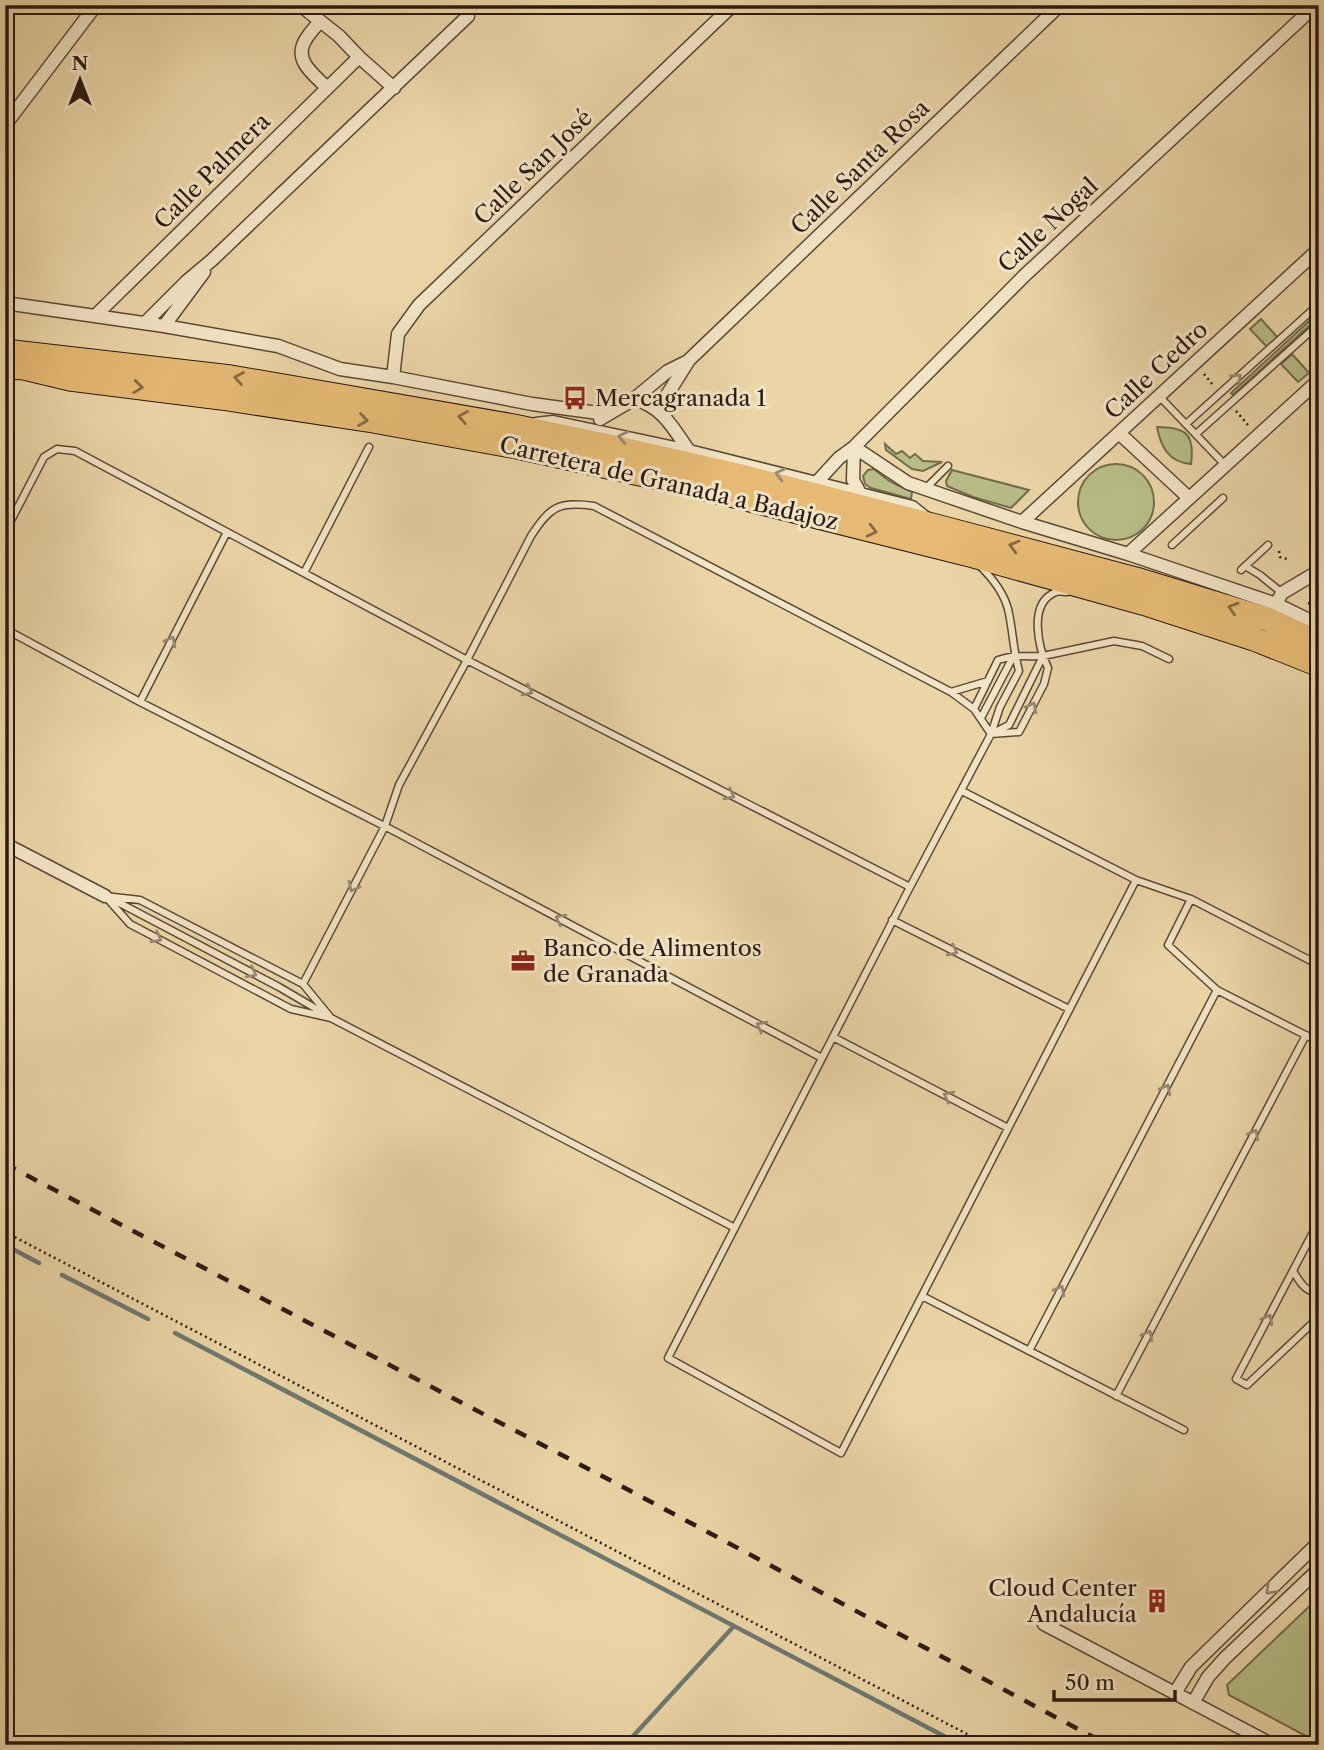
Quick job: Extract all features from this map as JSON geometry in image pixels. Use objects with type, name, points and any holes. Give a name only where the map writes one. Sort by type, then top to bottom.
[{"type":"highway","name":"Carretera de Granada a Badajoz","points":[[5,351],[231,377],[514,426],[737,475],[1136,579],[1267,619],[1319,643]]},
{"type":"highway","name":"Carretera de Granada a Badajoz","points":[[5,367],[24,368],[70,379],[359,419],[517,447],[690,485],[966,554],[1149,605],[1254,639],[1319,665]]},
{"type":"street","points":[[5,125],[96,5]]},
{"type":"street","points":[[300,5],[340,36],[394,88]]},
{"type":"street","name":"Calle San José","points":[[393,377],[398,334],[419,305],[733,5]]},
{"type":"street","name":"Calle Santa Rosa","points":[[665,417],[667,395],[689,360],[1060,5]]},
{"type":"street","name":"Calle Nogal","points":[[816,483],[1024,276],[1315,8]]},
{"type":"street","points":[[145,323],[468,16]]},
{"type":"street","points":[[320,21],[303,44],[302,54],[305,65],[327,88]]},
{"type":"street","name":"Calle Palmera","points":[[96,316],[359,57]]},
{"type":"street","name":"Calle Cedro","points":[[1022,522],[1319,249]]},
{"type":"street","points":[[164,326],[212,260]]},
{"type":"street","points":[[5,303],[278,346],[340,369],[532,404],[606,414]]},
{"type":"street","name":"Calle Santa Rosa","points":[[588,429],[606,414],[634,399],[668,371],[689,360]]},
{"type":"street","points":[[5,378],[70,379]]},
{"type":"street","points":[[1128,554],[1319,380]]},
{"type":"street","points":[[634,399],[649,403],[665,417],[689,452]]},
{"type":"street","points":[[514,426],[553,422],[689,452],[912,507],[936,526]]},
{"type":"street","points":[[1119,432],[1189,498]]},
{"type":"street","points":[[854,447],[908,483],[1022,522],[1279,599],[1319,625]]},
{"type":"street","points":[[854,447],[853,480],[860,493]]},
{"type":"street","points":[[1279,599],[1319,571]]},
{"type":"street","points":[[5,844],[105,896]]},
{"type":"street","points":[[1175,1693],[1191,1667],[1319,1542]]},
{"type":"street","points":[[1193,1703],[1225,1658],[1319,1569]]},
{"type":"street","points":[[1044,1624],[1273,1745]]},
{"type":"lane","points":[[1186,424],[1319,304]]},
{"type":"lane","points":[[1196,434],[1319,324]]},
{"type":"lane","points":[[1159,396],[1225,465]]},
{"type":"lane","points":[[304,573],[369,447]]},
{"type":"lane","points":[[5,532],[44,457],[57,449],[75,451],[467,660],[910,887]]},
{"type":"lane","points":[[925,489],[948,466]]},
{"type":"lane","points":[[1172,545],[1223,498]]},
{"type":"lane","points":[[303,984],[385,826],[399,785],[531,537],[542,519],[555,508],[572,503],[594,506],[951,692],[974,709],[991,734]]},
{"type":"lane","points":[[140,702],[227,532]]},
{"type":"lane","points":[[1268,545],[1243,568],[1260,575],[1279,599]]},
{"type":"lane","points":[[966,554],[991,576],[1008,607],[1014,655],[1019,671],[1000,706],[991,734],[962,791],[892,920],[668,1358],[841,1453],[1136,880]]},
{"type":"lane","points":[[991,734],[1018,732],[1044,684],[1048,668],[1043,656],[1037,619],[1044,601],[1056,592],[1094,590]]},
{"type":"lane","points":[[5,629],[140,702],[385,826],[821,1058]]},
{"type":"lane","points":[[974,709],[999,660],[1014,655],[1043,656],[1114,641],[1142,646],[1170,659]]},
{"type":"lane","points":[[981,718],[1014,655]]},
{"type":"lane","points":[[991,734],[1009,725],[1043,656]]},
{"type":"lane","points":[[951,692],[988,681]]},
{"type":"lane","points":[[962,791],[1136,880],[1191,899],[1319,965]]},
{"type":"lane","points":[[105,896],[140,900],[303,984],[331,1018]]},
{"type":"lane","points":[[105,896],[331,1018],[734,1228]]},
{"type":"lane","points":[[105,896],[130,924],[291,1009],[331,1018]]},
{"type":"lane","points":[[1191,899],[1168,945],[1217,990],[1319,1042]]},
{"type":"lane","points":[[892,920],[1069,1009]]},
{"type":"lane","points":[[1029,1351],[1217,990]]},
{"type":"lane","points":[[1116,1396],[1306,1035]]},
{"type":"lane","points":[[833,1037],[1009,1128]]},
{"type":"lane","points":[[1319,1221],[1236,1379],[1247,1385],[1319,1317]]},
{"type":"lane","points":[[1293,1271],[1308,1291],[1319,1294]]},
{"type":"lane","points":[[922,1296],[1184,1430]]},
{"type":"path","points":[[1279,551],[1280,557],[1287,559]]},
{"type":"path","points":[[5,1232],[988,1745]]},
{"type":"green space","points":[[1319,312],[1319,317],[1233,395],[1231,393]]},
{"type":"green space","points":[[1261,319],[1278,338],[1267,347],[1250,329]]},
{"type":"green space","points":[[1292,354],[1309,373],[1298,382],[1281,364]]},
{"type":"green space","points":[[1157,427],[1175,429],[1186,434],[1190,439],[1191,464],[1183,463],[1167,453]]},
{"type":"green space","points":[[885,444],[896,454],[902,451],[910,458],[915,454],[923,461],[942,462],[923,471],[912,469],[886,450]]},
{"type":"green space","points":[[1116,464],[1130,467],[1143,475],[1151,488],[1154,502],[1151,516],[1143,529],[1130,537],[1116,540],[1102,537],[1089,529],[1081,516],[1078,502],[1081,488],[1089,475],[1102,467]]},
{"type":"green space","points":[[874,469],[889,481],[912,492],[911,499],[865,484],[863,476],[868,470]]},
{"type":"green space","points":[[952,470],[1029,490],[1011,508],[947,486],[946,481]]},
{"type":"green space","points":[[1319,1597],[1319,1743],[1229,1695],[1227,1685]]},
{"type":"waterway","points":[[5,1245],[39,1263]]},
{"type":"waterway","points":[[62,1275],[148,1319]]},
{"type":"waterway","points":[[175,1333],[961,1745]]},
{"type":"waterway","points":[[625,1745],[734,1626]]},
{"type":"railway","points":[[5,1164],[623,1487],[1108,1745]]},
{"type":"place","name":"Mercagranada 1","points":[[575,398]]},
{"type":"place","name":"Banco de Alimentos de Granada","points":[[523,961]]},
{"type":"place","name":"Cloud Center Andalucía","points":[[1157,1601]]}]
